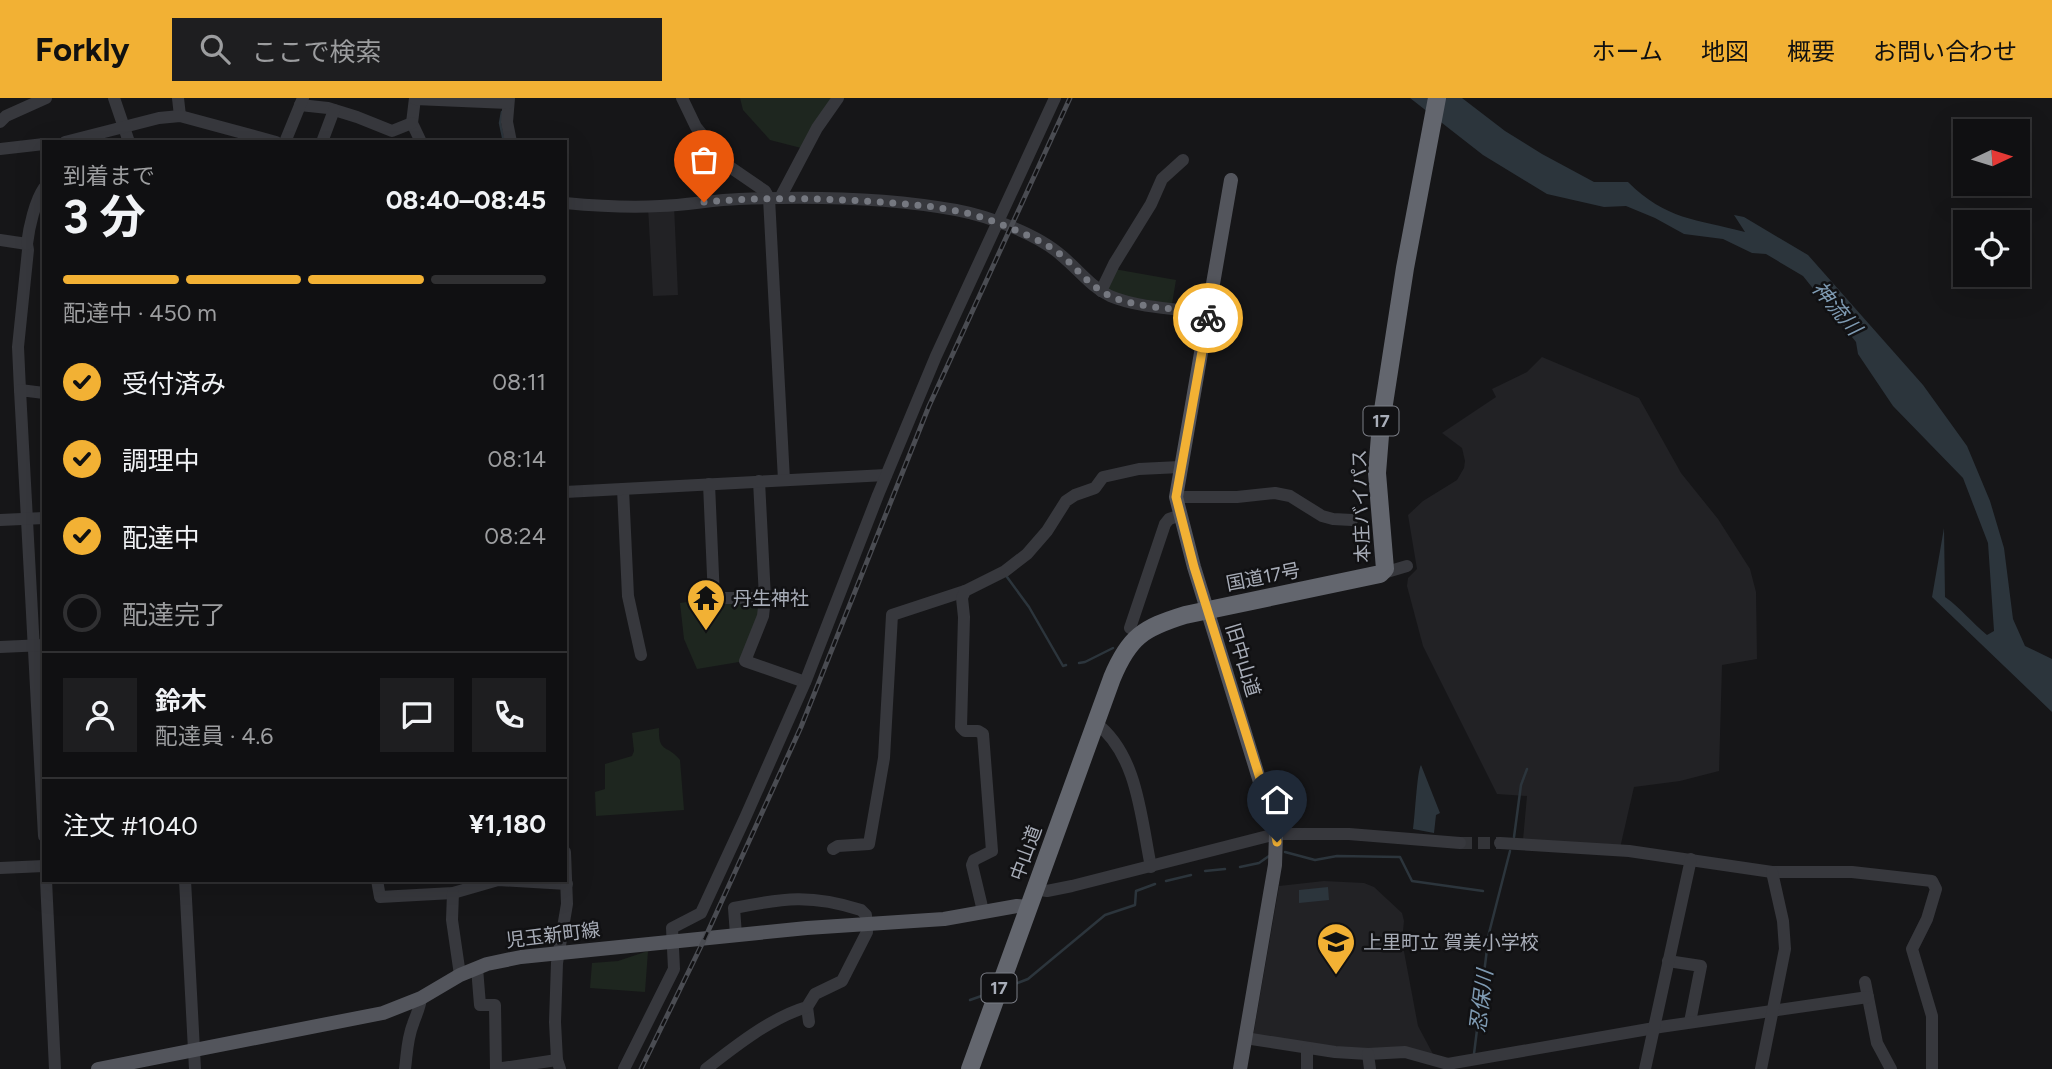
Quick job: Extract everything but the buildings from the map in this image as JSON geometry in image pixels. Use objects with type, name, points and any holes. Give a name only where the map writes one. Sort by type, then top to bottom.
[{"type":"highway","name":"本庄バイパス","points":[[1380,574],[1386,567],[1380,530],[1377,473],[1381,423],[1405,268],[1437,98]]},
{"type":"highway","name":"国道17号","points":[[1124,652],[1138,636],[1161,622],[1380,574]]},
{"type":"highway","name":"中山道","points":[[970,1069],[1124,652]]},
{"type":"main road","name":"旧中山道","points":[[1231,180],[1176,497],[1190,555],[1276,834],[1275,864],[1240,1069]]},
{"type":"main road","name":"児玉新町線","points":[[98,1069],[383,1013],[421,998],[460,975],[512,958],[867,923],[951,918],[1017,906],[1028,907]]},
{"type":"street","points":[[0,122],[22,103],[46,98]]},
{"type":"street","points":[[114,98],[128,140]]},
{"type":"street","points":[[178,98],[180,116]]},
{"type":"street","points":[[682,98],[696,127],[727,165],[774,198]]},
{"type":"street","points":[[784,480],[774,198],[838,98]]},
{"type":"street","points":[[624,1069],[674,969],[673,927],[702,910],[805,682],[886,475],[946,334],[1055,98]]},
{"type":"street","points":[[420,140],[412,123],[415,99],[509,100],[507,122],[511,140]]},
{"type":"street","points":[[286,140],[302,101],[392,131],[412,123]]},
{"type":"street","points":[[324,140],[334,110]]},
{"type":"street","points":[[73,140],[159,118],[180,116],[269,140]]},
{"type":"street","points":[[0,149],[42,144]]},
{"type":"street","points":[[1101,291],[1163,179],[1183,160]]},
{"type":"street","points":[[42,194],[35,213],[30,218],[18,347],[26,519],[39,645],[42,760]]},
{"type":"street","points":[[567,202],[654,206],[774,198],[922,205],[958,211],[998,223],[1046,245],[1062,255],[1087,282],[1101,291],[1134,303],[1209,313]]},
{"type":"street","points":[[0,240],[27,244]]},
{"type":"street","points":[[20,390],[42,393]]},
{"type":"street","points":[[833,849],[838,846],[869,844],[884,758],[892,615],[965,591],[1005,571],[1027,554],[1047,531],[1066,501],[1095,488],[1102,477],[1139,468],[1180,467]]},
{"type":"street","points":[[567,492],[886,475]]},
{"type":"street","points":[[759,481],[765,598],[763,617],[745,661],[805,682]]},
{"type":"street","points":[[709,484],[714,598],[765,598]]},
{"type":"street","points":[[623,489],[628,596],[641,655]]},
{"type":"street","points":[[1176,497],[1237,497],[1275,493],[1290,496],[1322,516],[1352,520]]},
{"type":"street","points":[[1130,628],[1168,519],[1181,515]]},
{"type":"street","points":[[0,520],[42,518]]},
{"type":"street","points":[[1380,574],[1408,566]]},
{"type":"street","points":[[965,591],[962,598],[964,617],[961,725],[964,730],[980,731],[984,736],[992,848],[990,853],[974,860],[972,865],[983,911]]},
{"type":"street","points":[[0,647],[39,645]]},
{"type":"street","points":[[1096,723],[1110,735],[1126,762],[1137,794],[1151,867]]},
{"type":"street","points":[[1035,888],[1053,890],[1276,834],[1357,834],[1460,843]]},
{"type":"street","points":[[1500,843],[1598,849],[1691,859],[1772,872],[1852,872],[1930,880],[1935,884],[1934,901],[1912,949],[1932,1016],[1932,1069]]},
{"type":"street","points":[[1645,1069],[1691,859]]},
{"type":"street","points":[[0,868],[42,866]]},
{"type":"street","points":[[1761,1069],[1786,949],[1772,872]]},
{"type":"street","points":[[46,882],[55,1069]]},
{"type":"street","points":[[185,882],[195,1069]]},
{"type":"street","points":[[377,882],[380,897],[453,893],[491,882]]},
{"type":"street","points":[[477,968],[480,1005],[495,1005],[496,1069],[558,1064],[555,1022],[558,952],[567,884],[532,882]]},
{"type":"street","points":[[453,893],[452,920],[460,975]]},
{"type":"street","points":[[736,935],[734,908],[780,899],[815,898],[863,911],[867,932],[842,981],[815,994],[807,1007],[809,1022]]},
{"type":"street","points":[[1668,961],[1701,966],[1690,1022]]},
{"type":"street","points":[[1865,982],[1879,1051],[1891,1069]]},
{"type":"street","points":[[1245,1038],[1368,1055],[1405,1052],[1448,1064],[1470,1063],[1690,1022],[1868,997]]},
{"type":"street","points":[[405,1069],[407,1046],[421,998]]},
{"type":"street","points":[[706,1069],[731,1049],[791,1012],[807,1007]]},
{"type":"street","points":[[1307,1048],[1307,1069]]},
{"type":"street","points":[[1368,1055],[1370,1069]]},
{"type":"shaded area","points":[[740,98],[838,98],[805,149],[770,140],[743,110]]},
{"type":"shaded area","points":[[674,205],[678,295],[653,296],[648,207]]},
{"type":"shaded area","points":[[1114,269],[1176,280],[1172,304],[1107,291]]},
{"type":"shaded area","points":[[1542,357],[1639,398],[1681,473],[1718,519],[1750,569],[1756,592],[1757,659],[1722,665],[1719,771],[1680,781],[1634,787],[1620,848],[1523,840],[1527,796],[1497,794],[1423,646],[1407,586],[1408,578],[1417,569],[1408,515],[1423,501],[1457,480],[1464,468],[1462,448],[1442,433],[1496,397],[1492,389],[1527,372]]},
{"type":"shaded area","points":[[714,598],[765,598],[745,661],[697,669],[684,639],[680,603]]},
{"type":"shaded area","points":[[659,728],[660,742],[680,760],[684,810],[596,816],[595,792],[605,789],[605,764],[632,756],[632,733]]},
{"type":"shaded area","name":"上里町立 賀美小学校","points":[[1324,881],[1364,883],[1374,887],[1402,913],[1402,941],[1418,1026],[1434,1056],[1369,1051],[1253,1036],[1279,886]]},
{"type":"shaded area","points":[[648,951],[645,992],[590,988],[592,963],[618,961]]},
{"type":"water","name":"神流川","points":[[1410,98],[1462,98],[1505,131],[1594,182],[1628,182],[1642,195],[1669,211],[1745,232],[1734,215],[1744,217],[1808,255],[1923,385],[1967,446],[1990,501],[2004,548],[2013,619],[2025,646],[2052,659],[2052,712],[1932,597],[1944,528],[1945,597],[1987,635],[1994,631],[1988,543],[1963,478],[1893,406],[1858,354],[1856,342],[1803,276],[1766,254],[1752,253],[1723,239],[1684,234],[1626,206],[1604,207],[1547,194],[1483,155]]},
{"type":"water","points":[[1421,765],[1440,813],[1436,815],[1434,833],[1413,829]]},
{"type":"water","points":[[1328,887],[1329,900],[1299,903],[1299,890]]},
{"type":"waterway","points":[[502,112],[500,123],[504,140]]},
{"type":"waterway","points":[[1007,577],[1029,607],[1063,666],[1066,665]]},
{"type":"waterway","points":[[1079,663],[1113,648]]},
{"type":"waterway","name":"忍保川","points":[[1514,837],[1521,785],[1527,769]]},
{"type":"waterway","name":"忍保川","points":[[1474,1054],[1489,933],[1510,851]]},
{"type":"waterway","points":[[1285,852],[1315,860],[1337,856],[1400,857],[1412,881],[1483,891]]},
{"type":"waterway","points":[[1240,867],[1259,863],[1269,856]]},
{"type":"waterway","points":[[1205,871],[1225,869]]},
{"type":"waterway","points":[[1166,881],[1191,875]]},
{"type":"waterway","points":[[1010,986],[1028,979],[1105,915],[1135,905],[1136,891],[1155,884]]},
{"type":"waterway","points":[[970,1000],[987,994]]},
{"type":"tunnel","points":[[1460,843],[1500,843]]},
{"type":"railway","points":[[641,1069],[705,938],[801,727],[929,406],[1070,98]]},
{"type":"way so far","points":[[704,202],[790,197],[922,205],[958,211],[998,223],[1046,245],[1062,255],[1087,282],[1112,297],[1134,303],[1209,313],[1208,318]]},
{"type":"place","name":"丹生神社","points":[[706,632]]},
{"type":"place","name":"上里町立 賀美小学校","points":[[1336,976]]},
{"type":"route","points":[[1208,318],[1176,497],[1190,555],[1276,829],[1277,842]]}]
